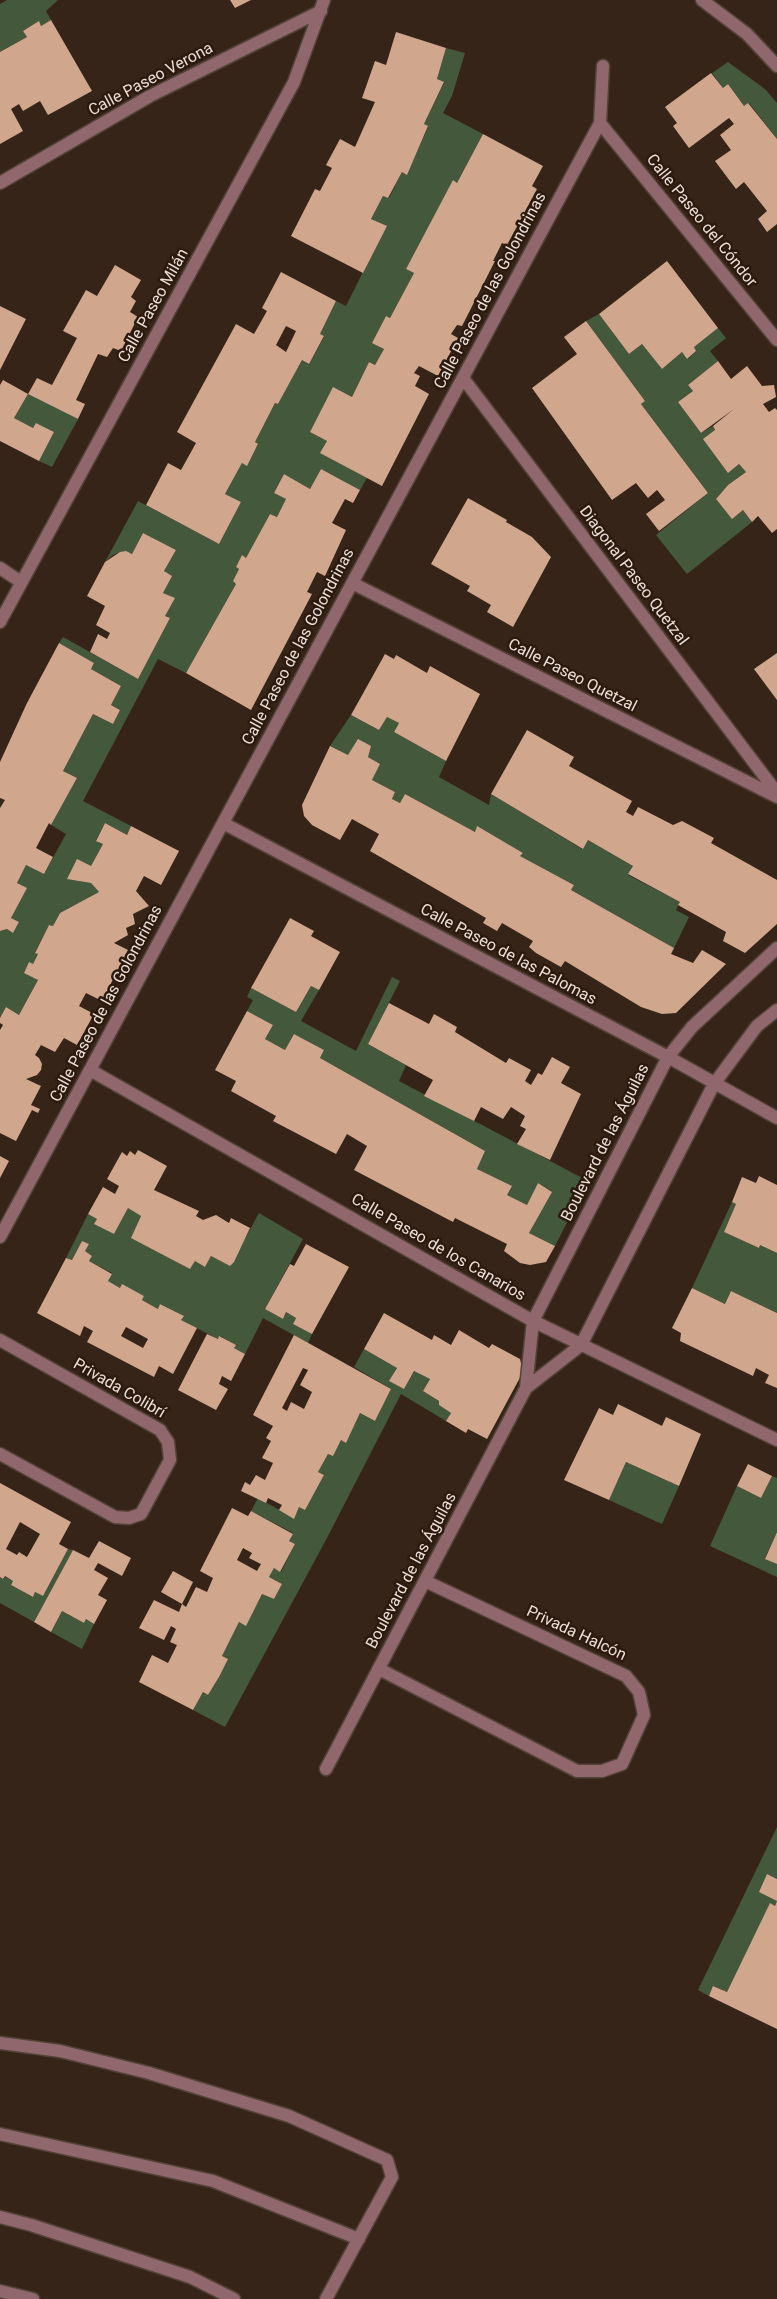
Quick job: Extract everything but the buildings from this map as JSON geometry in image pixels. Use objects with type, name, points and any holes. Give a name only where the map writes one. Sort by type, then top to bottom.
[{"type":"street","points":[[702,0],[747,34],[777,66]]},
{"type":"street","name":"Calle Paseo Verona","points":[[0,183],[150,96],[322,6]]},
{"type":"street","name":"Calle Paseo Milán","points":[[0,622],[294,82],[322,6]]},
{"type":"street","name":"Calle Paseo de las Golondrinas","points":[[0,1237],[600,123],[604,66]]},
{"type":"street","name":"Calle Paseo del Cóndor","points":[[600,123],[777,340]]},
{"type":"street","name":"Diagonal Paseo Quetzal","points":[[463,378],[777,793]]},
{"type":"street","points":[[0,568],[22,582]]},
{"type":"street","name":"Calle Paseo Quetzal","points":[[352,583],[777,798]]},
{"type":"street","name":"Calle Paseo de las Palomas","points":[[223,823],[668,1057],[777,1118]]},
{"type":"street","name":"Boulevard de las Águilas","points":[[326,1769],[526,1388],[533,1321],[668,1057],[692,1027],[777,948]]},
{"type":"street","name":"Boulevard de las Águilas","points":[[526,1388],[581,1345],[714,1084],[757,1026],[777,1010]]},
{"type":"street","name":"Calle Paseo de los Canarios","points":[[90,1070],[533,1321],[777,1440]]},
{"type":"street","name":"Privada Colibrí","points":[[0,1340],[160,1430],[168,1442],[170,1460],[141,1514],[129,1518],[115,1517],[0,1454]]},
{"type":"street","name":"Privada Halcón","points":[[379,1669],[577,1771],[602,1772],[622,1764],[644,1715],[639,1692],[626,1676],[425,1581]]},
{"type":"street","points":[[0,2043],[60,2051],[168,2079],[289,2116],[387,2160],[392,2177],[326,2299]]},
{"type":"street","points":[[0,2134],[213,2181],[359,2239]]},
{"type":"street","points":[[0,2218],[31,2224],[190,2277],[234,2299]]},
{"type":"street","points":[[0,2291],[34,2299]]},
{"type":"green space","points":[[7,0],[58,0],[46,11],[51,20],[41,26],[39,22],[23,31],[27,37],[0,52],[0,4]]},
{"type":"green space","points":[[446,48],[465,53],[452,96],[443,113],[483,134],[457,183],[453,181],[406,269],[414,273],[390,318],[386,316],[373,342],[384,349],[375,365],[369,362],[352,397],[334,388],[310,432],[327,441],[321,453],[367,478],[360,490],[321,469],[310,489],[284,474],[274,493],[286,499],[277,517],[270,514],[246,558],[242,556],[236,567],[239,569],[233,581],[236,584],[186,673],[158,659],[83,801],[131,826],[127,835],[105,823],[96,840],[103,844],[91,866],[91,883],[99,892],[60,913],[53,926],[49,925],[35,952],[38,954],[33,964],[24,972],[38,980],[19,1015],[6,1007],[0,1018],[0,931],[7,929],[13,933],[19,922],[11,918],[26,888],[17,883],[26,865],[44,874],[66,834],[51,825],[77,778],[63,771],[93,714],[113,724],[120,710],[111,705],[121,686],[91,669],[94,663],[59,643],[63,637],[138,679],[170,618],[165,616],[174,598],[163,593],[171,576],[164,571],[176,550],[143,533],[132,554],[117,553],[105,562],[138,501],[219,544],[241,502],[225,494],[242,463],[247,465],[258,445],[255,442],[275,403],[278,404],[302,360],[309,364],[324,337],[320,334],[336,301],[346,306],[386,226],[371,219],[383,196],[389,198],[402,172],[407,174],[428,127],[424,124],[444,83],[437,79]]},
{"type":"green space","points":[[728,62],[765,89],[777,103],[777,139],[749,103],[744,106],[728,84],[723,88],[712,73]]},
{"type":"green space","points":[[599,314],[629,354],[642,344],[662,369],[682,352],[688,359],[696,351],[694,347],[718,328],[726,338],[710,351],[718,361],[688,385],[693,391],[678,402],[701,433],[713,426],[729,472],[739,464],[746,472],[728,485],[716,499],[732,518],[743,510],[752,522],[687,574],[656,535],[708,493],[641,404],[645,401],[586,321]]},
{"type":"green space","points":[[28,394],[78,419],[52,467],[39,461],[54,432],[36,423],[33,428],[14,418]]},
{"type":"green space","points":[[351,715],[379,730],[387,717],[399,723],[394,732],[446,761],[439,777],[489,805],[491,794],[582,849],[588,840],[633,866],[628,875],[680,902],[676,910],[689,917],[674,948],[571,890],[574,885],[520,856],[523,853],[477,827],[475,832],[405,794],[400,803],[392,799],[395,792],[372,780],[380,764],[368,757],[348,755],[330,746]]},
{"type":"green space","points":[[392,977],[400,981],[368,1044],[406,1065],[399,1081],[588,1181],[555,1246],[529,1233],[551,1191],[538,1183],[527,1205],[507,1195],[511,1186],[477,1169],[485,1151],[320,1058],[324,1050],[294,1034],[285,1050],[265,1039],[273,1025],[247,1011],[253,1000],[247,997],[251,988],[296,1012],[311,986],[319,990],[301,1021],[356,1051]]},
{"type":"green space","points":[[732,1202],[736,1204],[724,1232],[759,1248],[760,1245],[777,1253],[777,1313],[731,1291],[725,1304],[692,1288]]},
{"type":"green space","points":[[128,1208],[141,1216],[132,1237],[190,1269],[195,1261],[205,1267],[211,1256],[230,1266],[259,1213],[303,1239],[265,1309],[283,1319],[286,1312],[296,1318],[293,1324],[312,1334],[308,1343],[263,1318],[245,1354],[234,1348],[235,1345],[220,1336],[218,1339],[181,1320],[183,1316],[161,1304],[158,1309],[142,1300],[144,1296],[123,1285],[120,1288],[108,1281],[112,1273],[89,1261],[92,1256],[85,1251],[88,1244],[82,1241],[72,1260],[66,1258],[88,1214],[97,1219],[95,1224],[114,1234]]},
{"type":"green space","points":[[364,1349],[397,1368],[390,1381],[404,1389],[414,1371],[430,1379],[423,1391],[439,1401],[439,1405],[451,1413],[446,1421],[401,1394],[328,1536],[225,1727],[193,1710],[203,1692],[208,1695],[219,1677],[222,1656],[239,1622],[246,1625],[262,1594],[274,1599],[282,1584],[269,1577],[274,1568],[281,1572],[295,1544],[289,1541],[293,1533],[251,1511],[258,1498],[294,1518],[299,1507],[313,1495],[324,1475],[318,1472],[328,1454],[333,1455],[341,1440],[346,1442],[360,1413],[375,1421],[391,1389],[354,1367]]},
{"type":"green space","points":[[626,1462],[679,1486],[662,1524],[609,1500]]},
{"type":"green space","points":[[772,1476],[777,1478],[777,1532],[765,1558],[777,1564],[777,1577],[710,1546],[737,1486],[761,1498]]},
{"type":"green space","points":[[68,1549],[73,1550],[34,1622],[0,1603],[0,1577],[13,1581],[11,1585],[33,1597],[35,1592],[43,1596]]},
{"type":"green space","points":[[62,1611],[84,1623],[86,1619],[94,1624],[82,1649],[51,1632]]},
{"type":"green space","points":[[777,1827],[777,1879],[767,1874],[777,1901],[775,1906],[770,1904],[727,1992],[714,1986],[709,1996],[698,1990]]}]
